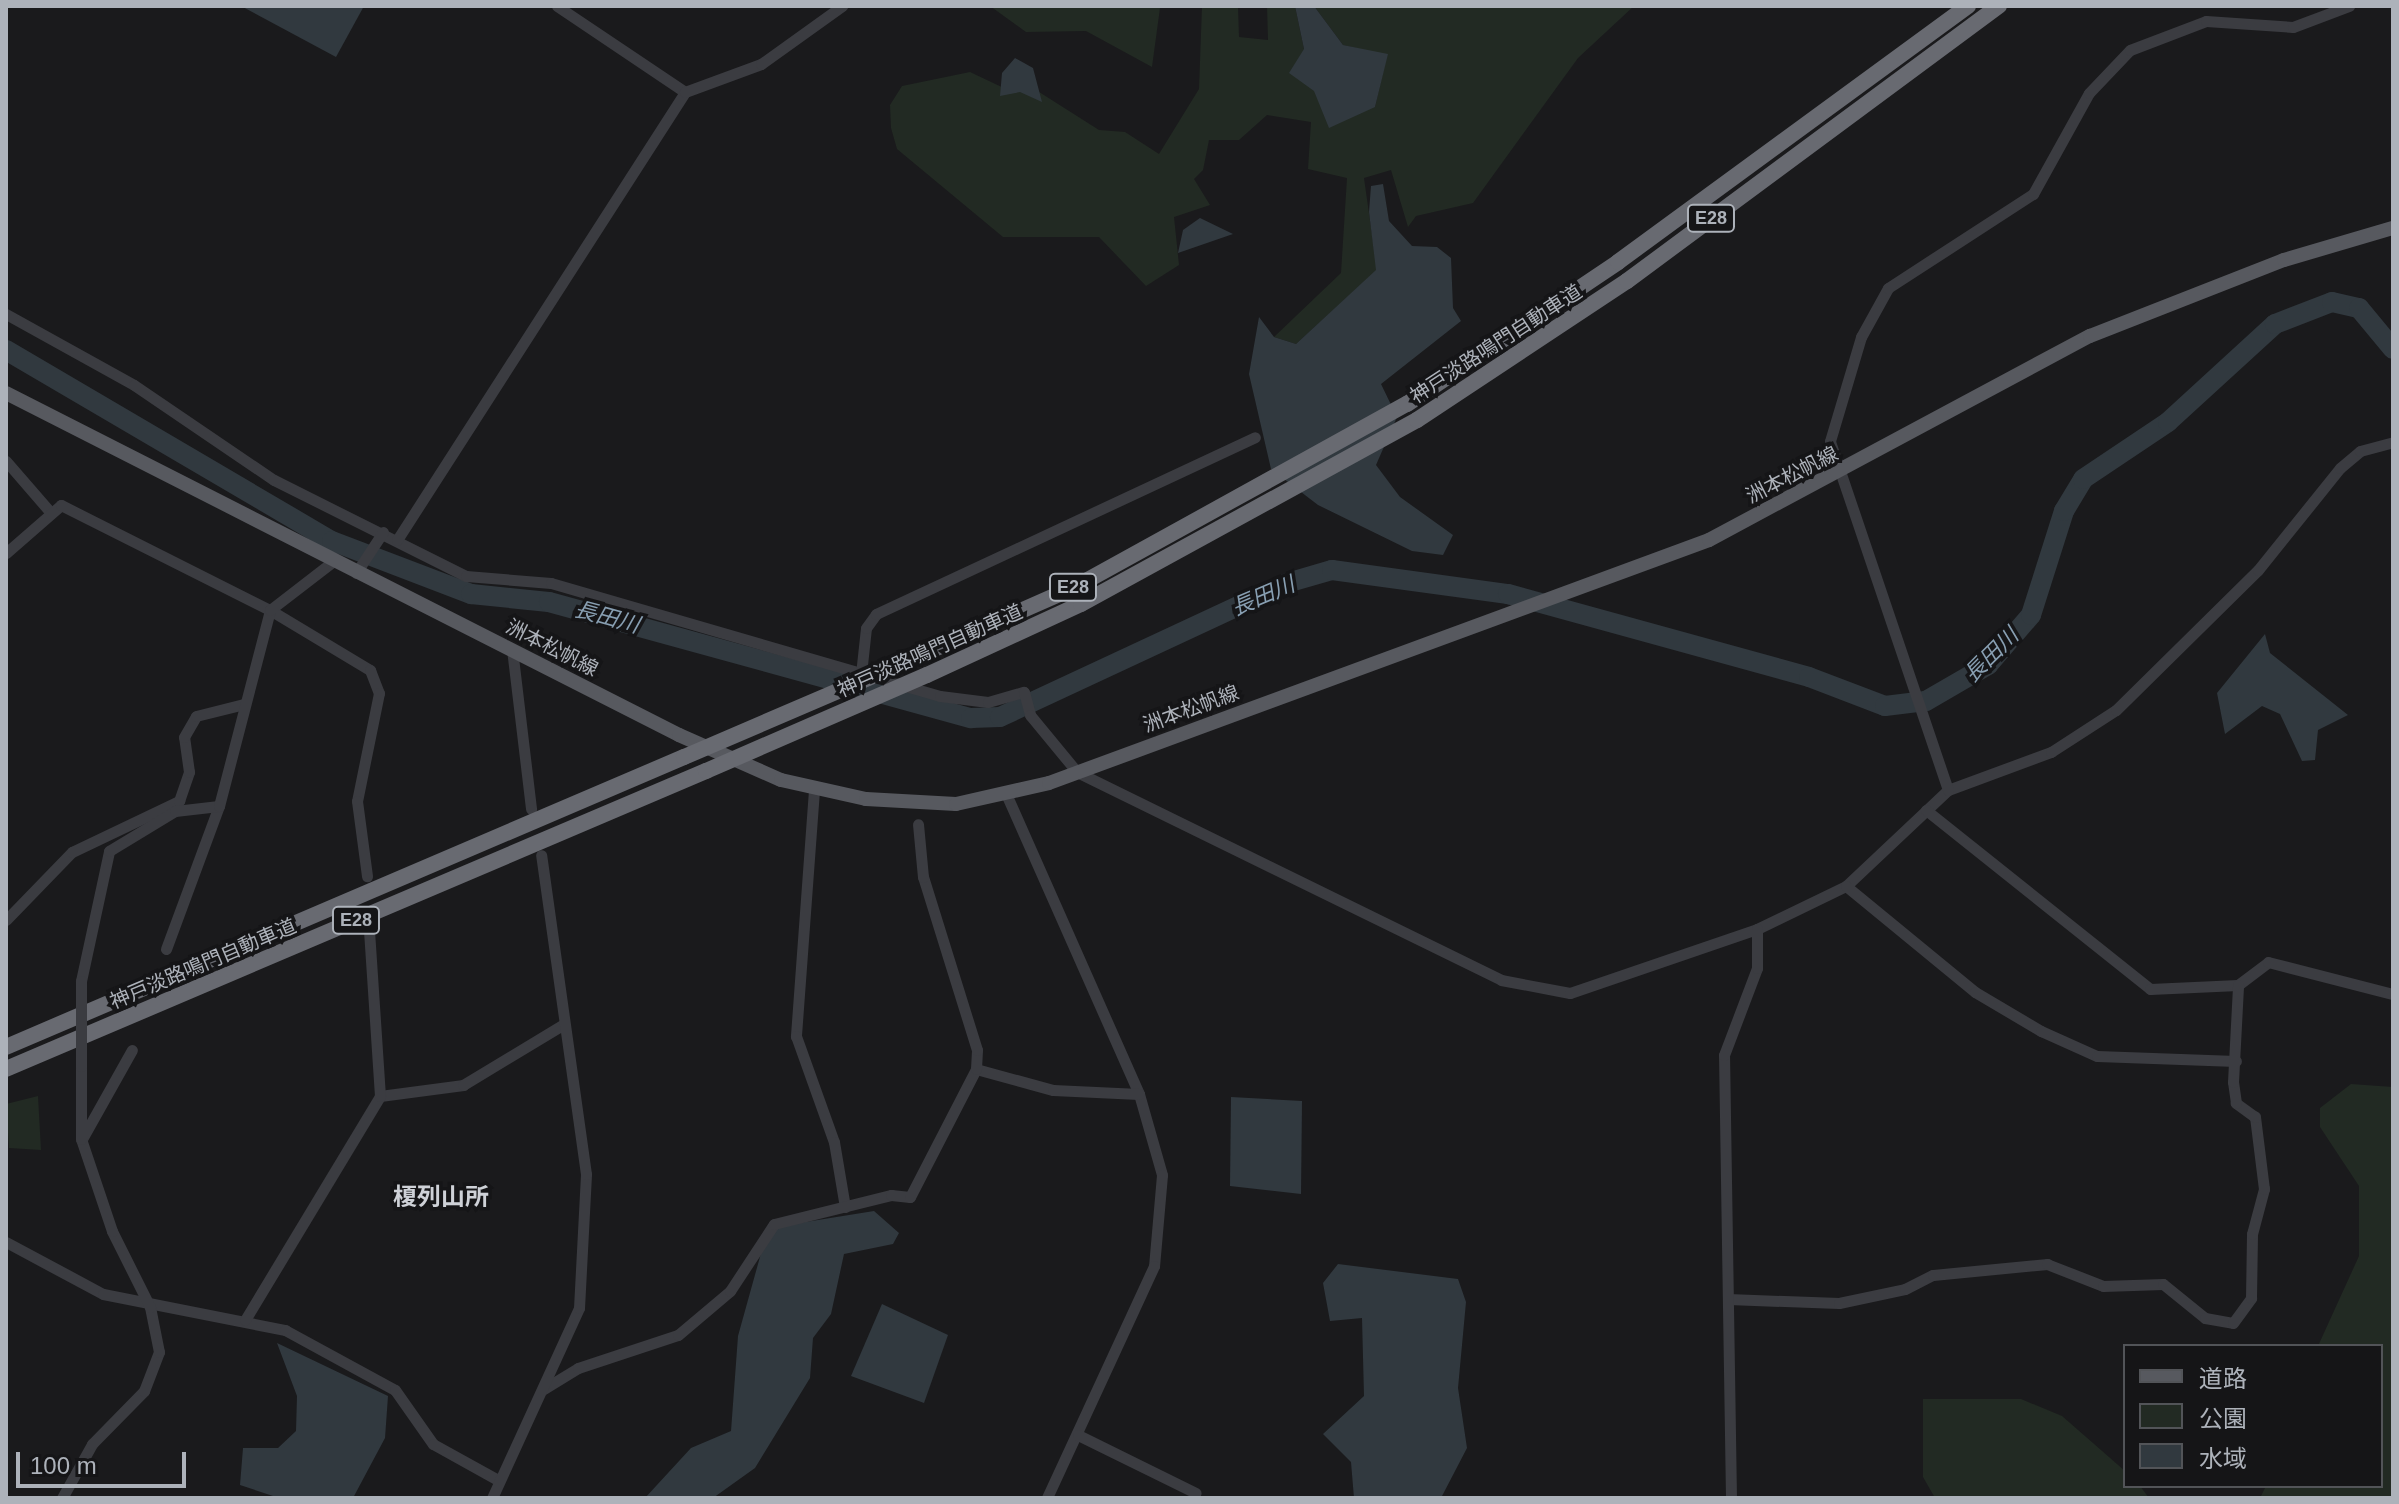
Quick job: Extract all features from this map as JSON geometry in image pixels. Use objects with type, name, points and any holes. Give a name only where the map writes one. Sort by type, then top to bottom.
[{"type":"highway","name":"神戸淡路鳴門自動車道","points":[[6,1047],[1075,587],[1252,494],[1407,404],[1618,262],[1968,6]]},
{"type":"highway","name":"神戸淡路鳴門自動車道","points":[[6,1069],[927,675],[1259,511],[1417,420],[1627,281],[1999,6]]},
{"type":"main road","name":"洲本松帆線","points":[[6,393],[332,562],[512,649],[679,735],[814,790],[918,805],[1007,796],[1709,540],[1840,473],[2090,336],[2284,260],[2393,228]]},
{"type":"street","points":[[557,6],[685,92]]},
{"type":"street","points":[[397,540],[685,92],[761,64],[842,6]]},
{"type":"street","points":[[1948,790],[1830,441],[1833,419],[1861,337],[1888,288],[2033,194],[2103,73],[2130,50],[2183,27],[2235,20],[2293,27],[2349,6]]},
{"type":"street","points":[[6,314],[134,385],[274,480],[466,576],[551,583],[861,674],[988,702],[1024,692],[1030,715],[1077,772],[1518,986],[1570,993],[1757,929],[1846,886],[1948,790],[2051,752],[2116,710],[2258,570],[2340,468],[2360,451],[2393,442]]},
{"type":"street","points":[[861,674],[866,628],[876,614],[1255,437]]},
{"type":"street","points":[[6,461],[51,513]]},
{"type":"street","points":[[6,553],[61,505],[270,610],[370,670],[379,693],[357,801],[367,876]]},
{"type":"street","points":[[356,573],[383,532]]},
{"type":"street","points":[[166,949],[219,806],[270,610],[332,562]]},
{"type":"street","points":[[512,649],[531,809]]},
{"type":"street","points":[[6,920],[72,852],[179,801],[189,772],[184,737],[196,716],[244,704]]},
{"type":"street","points":[[814,790],[796,1036],[834,1142],[845,1207]]},
{"type":"street","points":[[1007,796],[1139,1094],[1162,1175],[1161,1234],[1154,1266],[1047,1498]]},
{"type":"street","points":[[65,1496],[92,1444],[144,1391],[159,1352],[150,1307],[112,1231],[81,1139],[81,981],[109,851],[175,811],[219,806]]},
{"type":"street","points":[[1926,810],[2150,989],[2238,985],[2268,962],[2393,994]]},
{"type":"street","points":[[542,1390],[578,1368],[678,1335],[730,1291],[768,1228],[845,1207],[910,1197],[976,1069],[970,1020],[923,877],[918,824]]},
{"type":"street","points":[[492,1498],[498,1480],[572,1332],[582,1269],[586,1174],[541,855]]},
{"type":"street","points":[[1846,886],[1975,992],[2041,1031],[2070,1038],[2097,1056],[2236,1061]]},
{"type":"street","points":[[1731,1498],[1724,1055],[1757,968],[1757,929]]},
{"type":"street","points":[[245,1320],[380,1096],[369,932]]},
{"type":"street","points":[[1728,1299],[1839,1303],[1905,1289],[1933,1275],[2047,1264],[2103,1286],[2163,1284],[2205,1318],[2233,1323],[2251,1298],[2252,1234],[2264,1189],[2255,1117],[2236,1103],[2238,985]]},
{"type":"street","points":[[380,1096],[463,1085],[564,1024]]},
{"type":"street","points":[[81,1139],[132,1050]]},
{"type":"street","points":[[976,1069],[1053,1090],[1139,1094]]},
{"type":"street","points":[[6,1242],[103,1294],[150,1307],[245,1320],[285,1330],[395,1390],[433,1444],[498,1480]]},
{"type":"street","points":[[1078,1435],[1196,1493]]},
{"type":"green space","points":[[990,6],[1160,8],[1152,67],[1086,31],[1026,32]]},
{"type":"green space","points":[[1202,6],[1238,6],[1239,37],[1268,40],[1267,6],[1295,6],[1304,49],[1375,107],[1387,55],[1343,45],[1314,6],[1634,6],[1578,58],[1473,203],[1416,216],[1408,227],[1391,170],[1364,178],[1377,270],[1296,344],[1274,337],[1341,273],[1347,178],[1308,169],[1311,122],[1267,115],[1239,140],[1209,140],[1203,170],[1194,179],[1210,205],[1174,217],[1179,265],[1146,286],[1099,237],[1003,237],[897,149],[891,128],[890,105],[902,86],[970,72],[1008,90],[1036,90],[1099,130],[1125,132],[1159,154],[1199,89]]},
{"type":"green space","points":[[2351,1084],[2393,1087],[2393,1498],[2260,1498],[2265,1488],[2383,1488],[2383,1344],[2319,1344],[2359,1256],[2359,1186],[2320,1127],[2320,1108]]},
{"type":"green space","points":[[38,1096],[41,1150],[9,1148],[6,1104]]},
{"type":"green space","points":[[1923,1399],[2021,1399],[2062,1416],[2123,1469],[2123,1488],[2142,1488],[2149,1498],[1935,1498],[1923,1477]]},
{"type":"water","points":[[241,6],[364,6],[336,57]]},
{"type":"water","points":[[1295,6],[1314,6],[1343,45],[1388,54],[1375,107],[1329,128],[1314,91],[1289,73],[1304,49]]},
{"type":"water","points":[[1015,58],[1033,68],[1042,102],[1020,92],[1000,96],[1002,73]]},
{"type":"water","points":[[1383,184],[1389,221],[1412,246],[1437,247],[1451,258],[1453,308],[1461,321],[1381,384],[1397,417],[1376,465],[1400,497],[1453,535],[1443,555],[1412,551],[1318,505],[1271,469],[1249,374],[1259,317],[1274,337],[1296,344],[1376,270],[1369,212],[1371,186]]},
{"type":"water","points":[[1200,218],[1233,234],[1178,253],[1183,230]]},
{"type":"water","points":[[2265,634],[2270,653],[2348,715],[2318,730],[2315,760],[2302,761],[2280,714],[2262,706],[2225,734],[2217,693]]},
{"type":"water","points":[[1231,1097],[1302,1101],[1301,1194],[1230,1186]]},
{"type":"water","points":[[874,1211],[899,1233],[893,1244],[844,1254],[831,1314],[813,1338],[810,1378],[755,1468],[713,1498],[645,1498],[691,1448],[731,1431],[738,1336],[768,1228]]},
{"type":"water","points":[[1338,1264],[1458,1279],[1466,1302],[1458,1388],[1467,1448],[1441,1498],[1354,1498],[1351,1462],[1323,1434],[1364,1396],[1362,1318],[1330,1321],[1323,1283]]},
{"type":"water","points":[[882,1304],[948,1335],[924,1403],[851,1376]]},
{"type":"water","points":[[277,1343],[388,1396],[385,1438],[353,1498],[279,1498],[240,1485],[243,1448],[278,1448],[296,1431],[297,1396]]},
{"type":"waterway","name":"長田川","points":[[6,350],[332,541],[471,594],[549,602],[971,718],[1000,717],[1287,583],[1332,570],[1508,594],[1809,677],[1885,706],[1926,701],[1988,665],[2031,615],[2064,511],[2083,479],[2168,422],[2275,324],[2332,302],[2359,308],[2393,349]]},
{"type":"district","name":"榎列山所","points":[[441,1197]]}]
